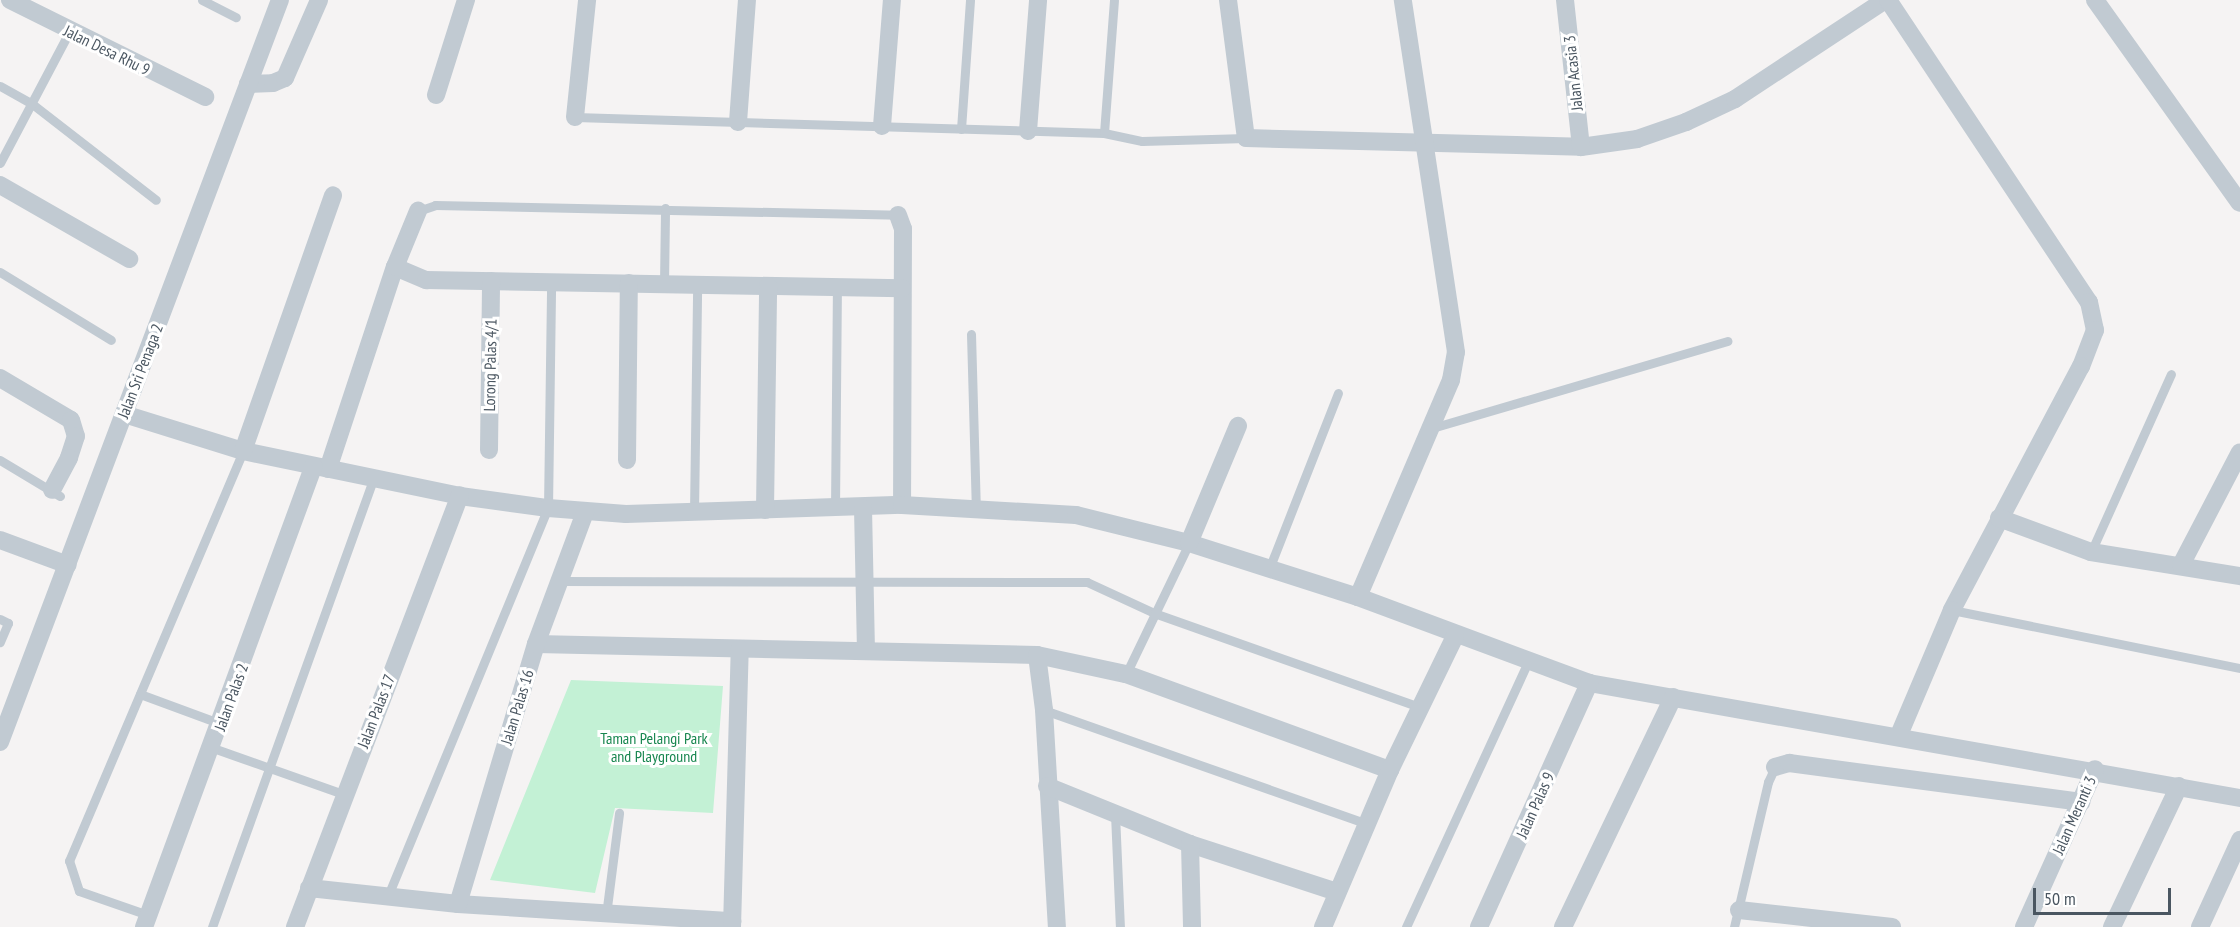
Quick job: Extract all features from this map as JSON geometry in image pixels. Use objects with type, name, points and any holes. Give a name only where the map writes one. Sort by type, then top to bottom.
[{"type":"street","name":"Jalan Desa Rhu 9","points":[[10,0],[69,32],[205,97]]},
{"type":"street","name":"Jalan Sri Penaga 2","points":[[0,742],[280,0]]},
{"type":"street","points":[[248,84],[273,83],[285,78],[319,0]]},
{"type":"street","points":[[436,95],[466,0]]},
{"type":"street","points":[[575,117],[587,0]]},
{"type":"street","points":[[738,122],[747,0]]},
{"type":"street","points":[[882,126],[892,0]]},
{"type":"street","points":[[1028,131],[1038,0]]},
{"type":"street","points":[[1228,0],[1246,138],[1581,147],[1637,139],[1686,122],[1735,99],[1887,0],[2089,302],[2095,330],[2081,366],[1998,518],[1952,610],[1899,735]]},
{"type":"street","points":[[1358,597],[1451,380],[1456,352],[1403,0]]},
{"type":"street","name":"Jalan Acasia 3","points":[[1565,0],[1581,147]]},
{"type":"street","points":[[2095,0],[2240,203]]},
{"type":"street","points":[[0,184],[129,259]]},
{"type":"street","points":[[243,451],[333,195]]},
{"type":"street","name":"Jalan Palas 2","points":[[146,921],[418,211]]},
{"type":"street","points":[[898,215],[903,229],[902,505]]},
{"type":"street","points":[[395,267],[426,280],[902,288]]},
{"type":"street","name":"Lorong Palas 4/1","points":[[489,450],[491,281]]},
{"type":"street","points":[[627,460],[629,283]]},
{"type":"street","points":[[765,510],[768,286]]},
{"type":"street","points":[[0,378],[71,420],[76,436],[56,493]]},
{"type":"street","points":[[124,414],[243,451],[460,496],[585,512],[694,513],[835,510],[902,505],[1076,515],[1189,543],[1358,597],[1455,636],[1529,658],[1588,683],[2095,769],[2240,798]]},
{"type":"street","points":[[1189,543],[1238,426]]},
{"type":"street","points":[[2181,565],[2240,452]]},
{"type":"street","name":"Jalan Palas 17","points":[[296,927],[343,794],[460,496]]},
{"type":"street","points":[[863,508],[862,579],[866,651]]},
{"type":"street","name":"Jalan Palas 16","points":[[458,904],[536,644],[585,512]]},
{"type":"street","points":[[1998,518],[2091,552],[2240,576]]},
{"type":"street","points":[[0,540],[68,565]]},
{"type":"street","points":[[1323,927],[1390,770],[1455,636]]},
{"type":"street","points":[[536,644],[1037,655],[1126,674],[1390,770]]},
{"type":"street","points":[[309,888],[387,898],[732,924],[740,649]]},
{"type":"street","points":[[1037,655],[1044,710],[1057,927]]},
{"type":"street","name":"Jalan Palas 9","points":[[1479,927],[1588,683]]},
{"type":"street","points":[[1563,927],[1673,696]]},
{"type":"street","points":[[1775,767],[1789,763],[2081,802]]},
{"type":"street","name":"Jalan Meranti 3","points":[[2024,927],[2095,769]]},
{"type":"street","points":[[1047,786],[1190,844],[1337,892]]},
{"type":"street","points":[[2112,927],[2179,786]]},
{"type":"street","points":[[2200,927],[2240,840]]},
{"type":"street","points":[[1190,844],[1192,927]]},
{"type":"street","points":[[1737,918],[1892,927]]},
{"type":"lane","points":[[201,0],[236,17]]},
{"type":"lane","points":[[961,129],[970,0]]},
{"type":"lane","points":[[1104,133],[1114,0]]},
{"type":"lane","points":[[0,163],[69,32]]},
{"type":"lane","points":[[0,86],[31,103],[156,200]]},
{"type":"lane","points":[[575,117],[1104,133],[1142,141],[1246,138]]},
{"type":"lane","points":[[418,211],[435,205],[664,208],[898,215]]},
{"type":"lane","points":[[664,208],[664,284]]},
{"type":"lane","points":[[0,272],[111,340]]},
{"type":"lane","points":[[387,898],[548,508],[550,282]]},
{"type":"lane","points":[[694,513],[697,285]]},
{"type":"lane","points":[[835,510],[837,287]]},
{"type":"lane","points":[[971,334],[976,508]]},
{"type":"lane","points":[[1430,429],[1727,341]]},
{"type":"lane","points":[[2091,552],[2171,374]]},
{"type":"lane","points":[[1269,568],[1338,393]]},
{"type":"lane","points":[[146,921],[79,891],[69,861],[243,451]]},
{"type":"lane","points":[[0,460],[56,493]]},
{"type":"lane","points":[[212,927],[374,477]]},
{"type":"lane","points":[[1126,674],[1189,543]]},
{"type":"lane","points":[[559,581],[862,579],[1087,582],[1154,613],[1422,708]]},
{"type":"lane","points":[[1952,610],[2240,668]]},
{"type":"lane","points":[[0,619],[8,623],[0,642]]},
{"type":"lane","points":[[1406,927],[1529,658]]},
{"type":"lane","points":[[140,694],[221,724]]},
{"type":"lane","points":[[1044,710],[1367,824]]},
{"type":"lane","points":[[213,748],[343,794]]},
{"type":"lane","points":[[1737,918],[1768,782],[1775,767]]},
{"type":"lane","points":[[606,915],[619,813]]},
{"type":"lane","points":[[1115,814],[1119,927]]},
{"type":"green space","name":"Taman Pelangi Park and Playground","points":[[571,680],[723,686],[713,813],[615,808],[595,893],[490,880]]}]
